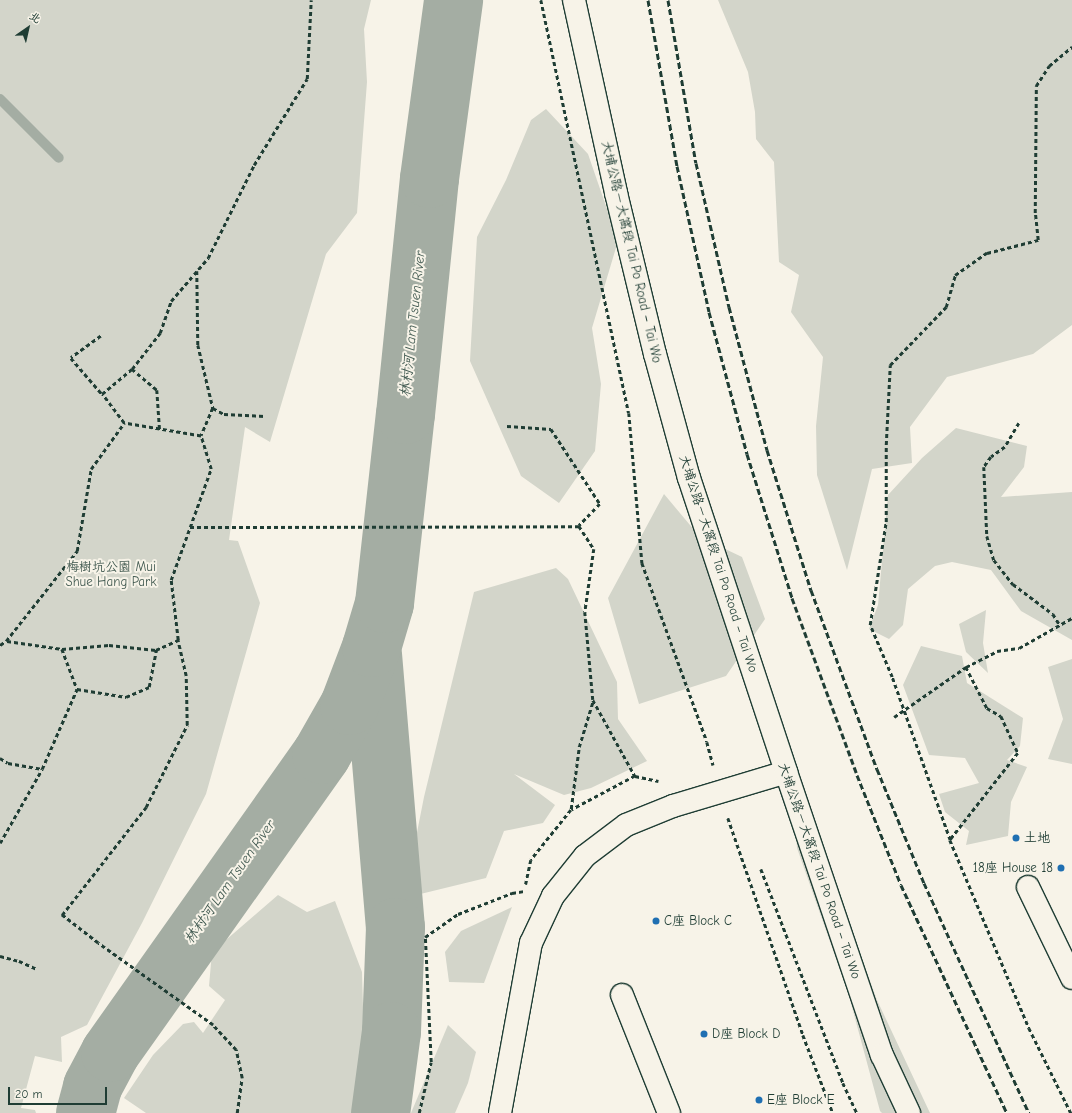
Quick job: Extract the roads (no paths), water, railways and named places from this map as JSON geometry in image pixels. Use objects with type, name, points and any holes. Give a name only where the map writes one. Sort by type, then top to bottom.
[{"type":"main road","name":"大埔公路－大窩段 Tai Po Road – Tai Wo","points":[[574,0],[616,193],[657,362],[704,527],[882,1055],[909,1113]]},
{"type":"main road","points":[[500,1113],[531,943],[553,896],[585,856],[626,826],[673,806],[786,772]]},
{"type":"main road","points":[[1028,887],[1072,978]]},
{"type":"main road","points":[[622,995],[669,1113]]},
{"type":"waterway","name":"林村河 Lam Tsuen River","points":[[85,1113],[92,1086],[110,1052],[321,754],[349,705],[371,647],[384,603],[429,178],[453,0]]},
{"type":"waterway","points":[[0,99],[59,158]]},
{"type":"waterway","name":"林村河 Lam Tsuen River","points":[[372,654],[395,927],[391,1031],[380,1113]]},
{"type":"railway","points":[[648,0],[677,166],[709,312],[747,454],[792,598],[857,775],[901,885],[1007,1113]]},
{"type":"railway","points":[[668,0],[696,163],[729,307],[767,450],[811,590],[877,769],[924,883],[1029,1113]]},
{"type":"place","name":"土地","points":[[1016,838]]},
{"type":"place","name":"18座 House 18","points":[[1061,868]]},
{"type":"place","name":"C座 Block C","points":[[656,921]]},
{"type":"place","name":"D座 Block D","points":[[704,1034]]},
{"type":"place","name":"E座 Block E","points":[[759,1100]]},
{"type":"park label","name":"梅樹坑公園 Mui Shue Hang Park","points":[[111,576]]}]
